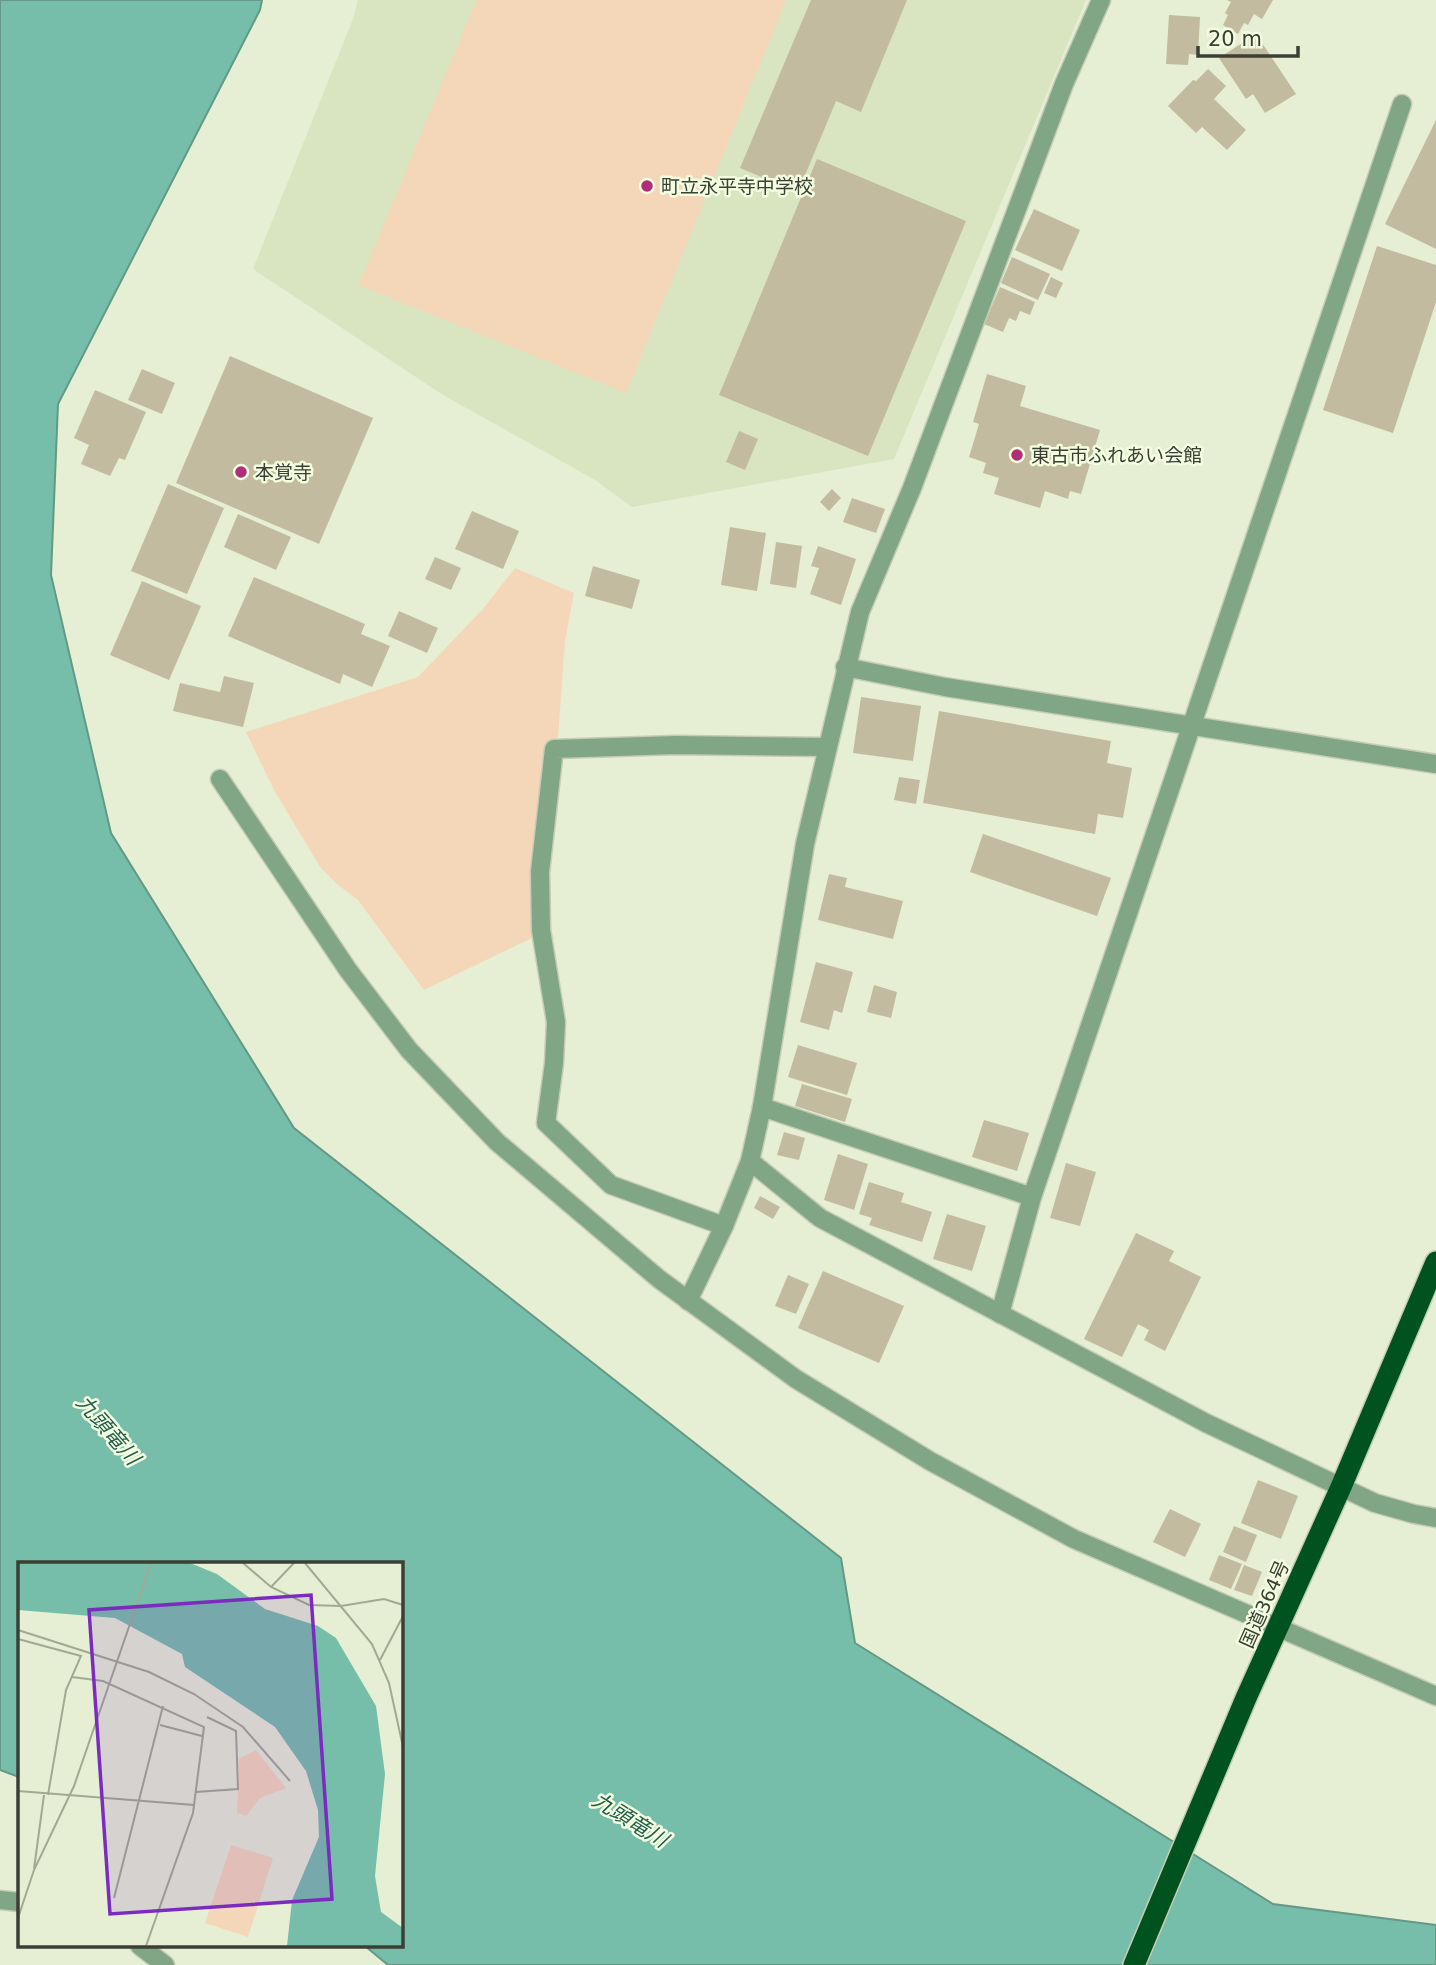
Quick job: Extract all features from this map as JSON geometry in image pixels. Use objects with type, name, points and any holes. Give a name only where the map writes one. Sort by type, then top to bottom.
[{"type":"highway","name":"国道364号","points":[[1134,1965],[1246,1698],[1341,1487],[1436,1262]]},
{"type":"street","points":[[688,1301],[724,1226],[750,1161],[762,1107],[805,844],[860,612],[912,488],[1063,84],[1101,0]]},
{"type":"street","points":[[1000,1314],[1032,1197],[1194,725],[1402,104]]},
{"type":"street","points":[[845,667],[945,687],[1436,764]]},
{"type":"street","points":[[724,1226],[611,1185],[546,1123],[556,1022],[541,930],[540,872],[554,749],[676,745],[827,747]]},
{"type":"street","points":[[220,779],[348,970],[410,1050],[497,1142],[688,1301],[796,1380],[930,1461],[1074,1539],[1436,1696]]},
{"type":"street","points":[[762,1107],[1032,1197]]},
{"type":"street","points":[[750,1161],[820,1218],[1206,1423],[1375,1503],[1436,1517]]},
{"type":"street","points":[[0,1900],[18,1902]]},
{"type":"street","points":[[143,1948],[165,1965]]},
{"type":"shaded area","name":"町立永平寺中学校","points":[[358,0],[1086,0],[894,459],[632,507],[595,480],[443,395],[253,269],[353,19]]},
{"type":"shaded area","points":[[476,0],[786,0],[626,393],[359,285]]},
{"type":"shaded area","points":[[515,568],[574,593],[565,641],[558,737],[549,742],[534,937],[424,990],[358,900],[320,867],[274,790],[246,732],[418,677],[482,610]]},
{"type":"water","name":"九頭竜川","points":[[0,0],[262,0],[260,10],[58,404],[51,575],[111,833],[294,1128],[841,1558],[855,1643],[1273,1904],[1436,1925],[1436,1965],[388,1965],[367,1948],[402,1948],[402,1562],[18,1562],[18,1777],[0,1770]]},
{"type":"building","points":[[811,0],[907,0],[861,112],[836,101],[798,192],[740,168]]},
{"type":"building","points":[[1227,0],[1273,0],[1262,19],[1254,14],[1248,25],[1244,23],[1238,34],[1223,25],[1231,2]]},
{"type":"building","points":[[1169,15],[1200,17],[1198,55],[1189,54],[1188,65],[1166,64]]},
{"type":"building","points":[[1256,34],[1296,94],[1265,113],[1253,94],[1246,99],[1219,58]]},
{"type":"building","points":[[1208,69],[1226,86],[1214,99],[1246,130],[1227,150],[1202,127],[1196,133],[1168,106],[1193,80],[1196,81]]},
{"type":"building","points":[[1436,120],[1436,249],[1385,224]]},
{"type":"building","points":[[817,159],[966,221],[868,456],[719,395]]},
{"type":"building","points":[[1034,209],[1080,230],[1062,271],[1015,250]]},
{"type":"building","points":[[1377,246],[1436,265],[1436,302],[1393,433],[1323,410]]},
{"type":"building","points":[[1012,257],[1050,274],[1038,300],[1001,283]]},
{"type":"building","points":[[1051,277],[1063,283],[1056,298],[1044,293]]},
{"type":"building","points":[[1000,287],[1035,302],[1030,315],[1020,311],[1016,321],[1009,318],[1003,332],[984,324]]},
{"type":"building","points":[[230,356],[373,418],[319,544],[176,483]]},
{"type":"building","points":[[142,369],[175,383],[162,414],[128,400]]},
{"type":"building","points":[[987,374],[1026,386],[1020,406],[1100,430],[1081,494],[1070,491],[1068,499],[1045,491],[1040,508],[994,494],[999,478],[983,473],[986,463],[969,457],[979,424],[973,422]]},
{"type":"building","points":[[95,390],[146,412],[125,460],[119,458],[110,476],[81,464],[89,445],[74,438]]},
{"type":"building","points":[[739,431],[758,439],[745,470],[726,462]]},
{"type":"building","points":[[168,484],[224,508],[187,594],[131,571]]},
{"type":"building","points":[[832,489],[841,498],[829,511],[820,502]]},
{"type":"building","points":[[852,498],[885,509],[876,533],[843,522]]},
{"type":"building","points":[[472,511],[519,531],[503,569],[455,549]]},
{"type":"building","points":[[238,514],[291,537],[276,570],[224,547]]},
{"type":"building","points":[[730,527],[766,533],[757,591],[721,585]]},
{"type":"building","points":[[776,542],[802,546],[796,588],[770,584]]},
{"type":"building","points":[[818,546],[856,559],[841,605],[810,594],[819,568],[811,566]]},
{"type":"building","points":[[435,557],[461,568],[451,590],[425,579]]},
{"type":"building","points":[[593,566],[640,580],[632,609],[585,596]]},
{"type":"building","points":[[254,577],[365,624],[361,634],[390,646],[372,687],[343,674],[340,684],[228,636]]},
{"type":"building","points":[[142,581],[201,606],[169,680],[110,655]]},
{"type":"building","points":[[399,611],[438,628],[427,653],[388,636]]},
{"type":"building","points":[[224,676],[254,683],[243,727],[173,711],[180,683],[220,692]]},
{"type":"building","points":[[861,697],[921,706],[913,761],[853,753]]},
{"type":"building","points":[[939,711],[1111,741],[1107,763],[1132,768],[1123,818],[1098,814],[1095,834],[923,803]]},
{"type":"building","points":[[899,777],[920,780],[916,804],[894,800]]},
{"type":"building","points":[[983,834],[1111,878],[1097,916],[970,872]]},
{"type":"building","points":[[829,874],[847,878],[845,887],[903,901],[893,939],[818,920]]},
{"type":"building","points":[[816,962],[853,972],[842,1013],[834,1010],[829,1030],[800,1022]]},
{"type":"building","points":[[874,985],[897,992],[891,1018],[867,1012]]},
{"type":"building","points":[[798,1045],[857,1063],[847,1095],[788,1077]]},
{"type":"building","points":[[802,1084],[852,1099],[845,1122],[795,1106]]},
{"type":"building","points":[[984,1120],[1029,1133],[1017,1171],[972,1157]]},
{"type":"building","points":[[784,1132],[805,1138],[799,1160],[777,1155]]},
{"type":"building","points":[[838,1154],[868,1164],[854,1210],[824,1200]]},
{"type":"building","points":[[1066,1163],[1096,1172],[1080,1226],[1050,1218]]},
{"type":"building","points":[[869,1182],[904,1193],[901,1202],[932,1212],[922,1242],[869,1225],[872,1218],[859,1214]]},
{"type":"building","points":[[760,1196],[780,1207],[773,1219],[754,1208]]},
{"type":"building","points":[[947,1214],[986,1226],[972,1271],[933,1259]]},
{"type":"building","points":[[1136,1233],[1174,1251],[1169,1261],[1201,1277],[1165,1351],[1144,1340],[1149,1330],[1138,1324],[1122,1357],[1084,1339]]},
{"type":"building","points":[[823,1271],[904,1306],[879,1363],[798,1328]]},
{"type":"building","points":[[788,1275],[809,1284],[796,1314],[775,1306]]},
{"type":"building","points":[[1258,1480],[1298,1496],[1281,1539],[1241,1523]]},
{"type":"building","points":[[1170,1509],[1201,1524],[1185,1557],[1153,1542]]},
{"type":"building","points":[[1234,1526],[1257,1535],[1246,1562],[1223,1552]]},
{"type":"building","points":[[1219,1555],[1242,1564],[1231,1589],[1209,1580]]},
{"type":"building","points":[[1244,1565],[1262,1572],[1252,1596],[1234,1590]]},
{"type":"place","name":"町立永平寺中学校","points":[[647,186]]},
{"type":"place","name":"東古市ふれあい会館","points":[[1017,455]]},
{"type":"place","name":"本覚寺","points":[[241,472]]}]
